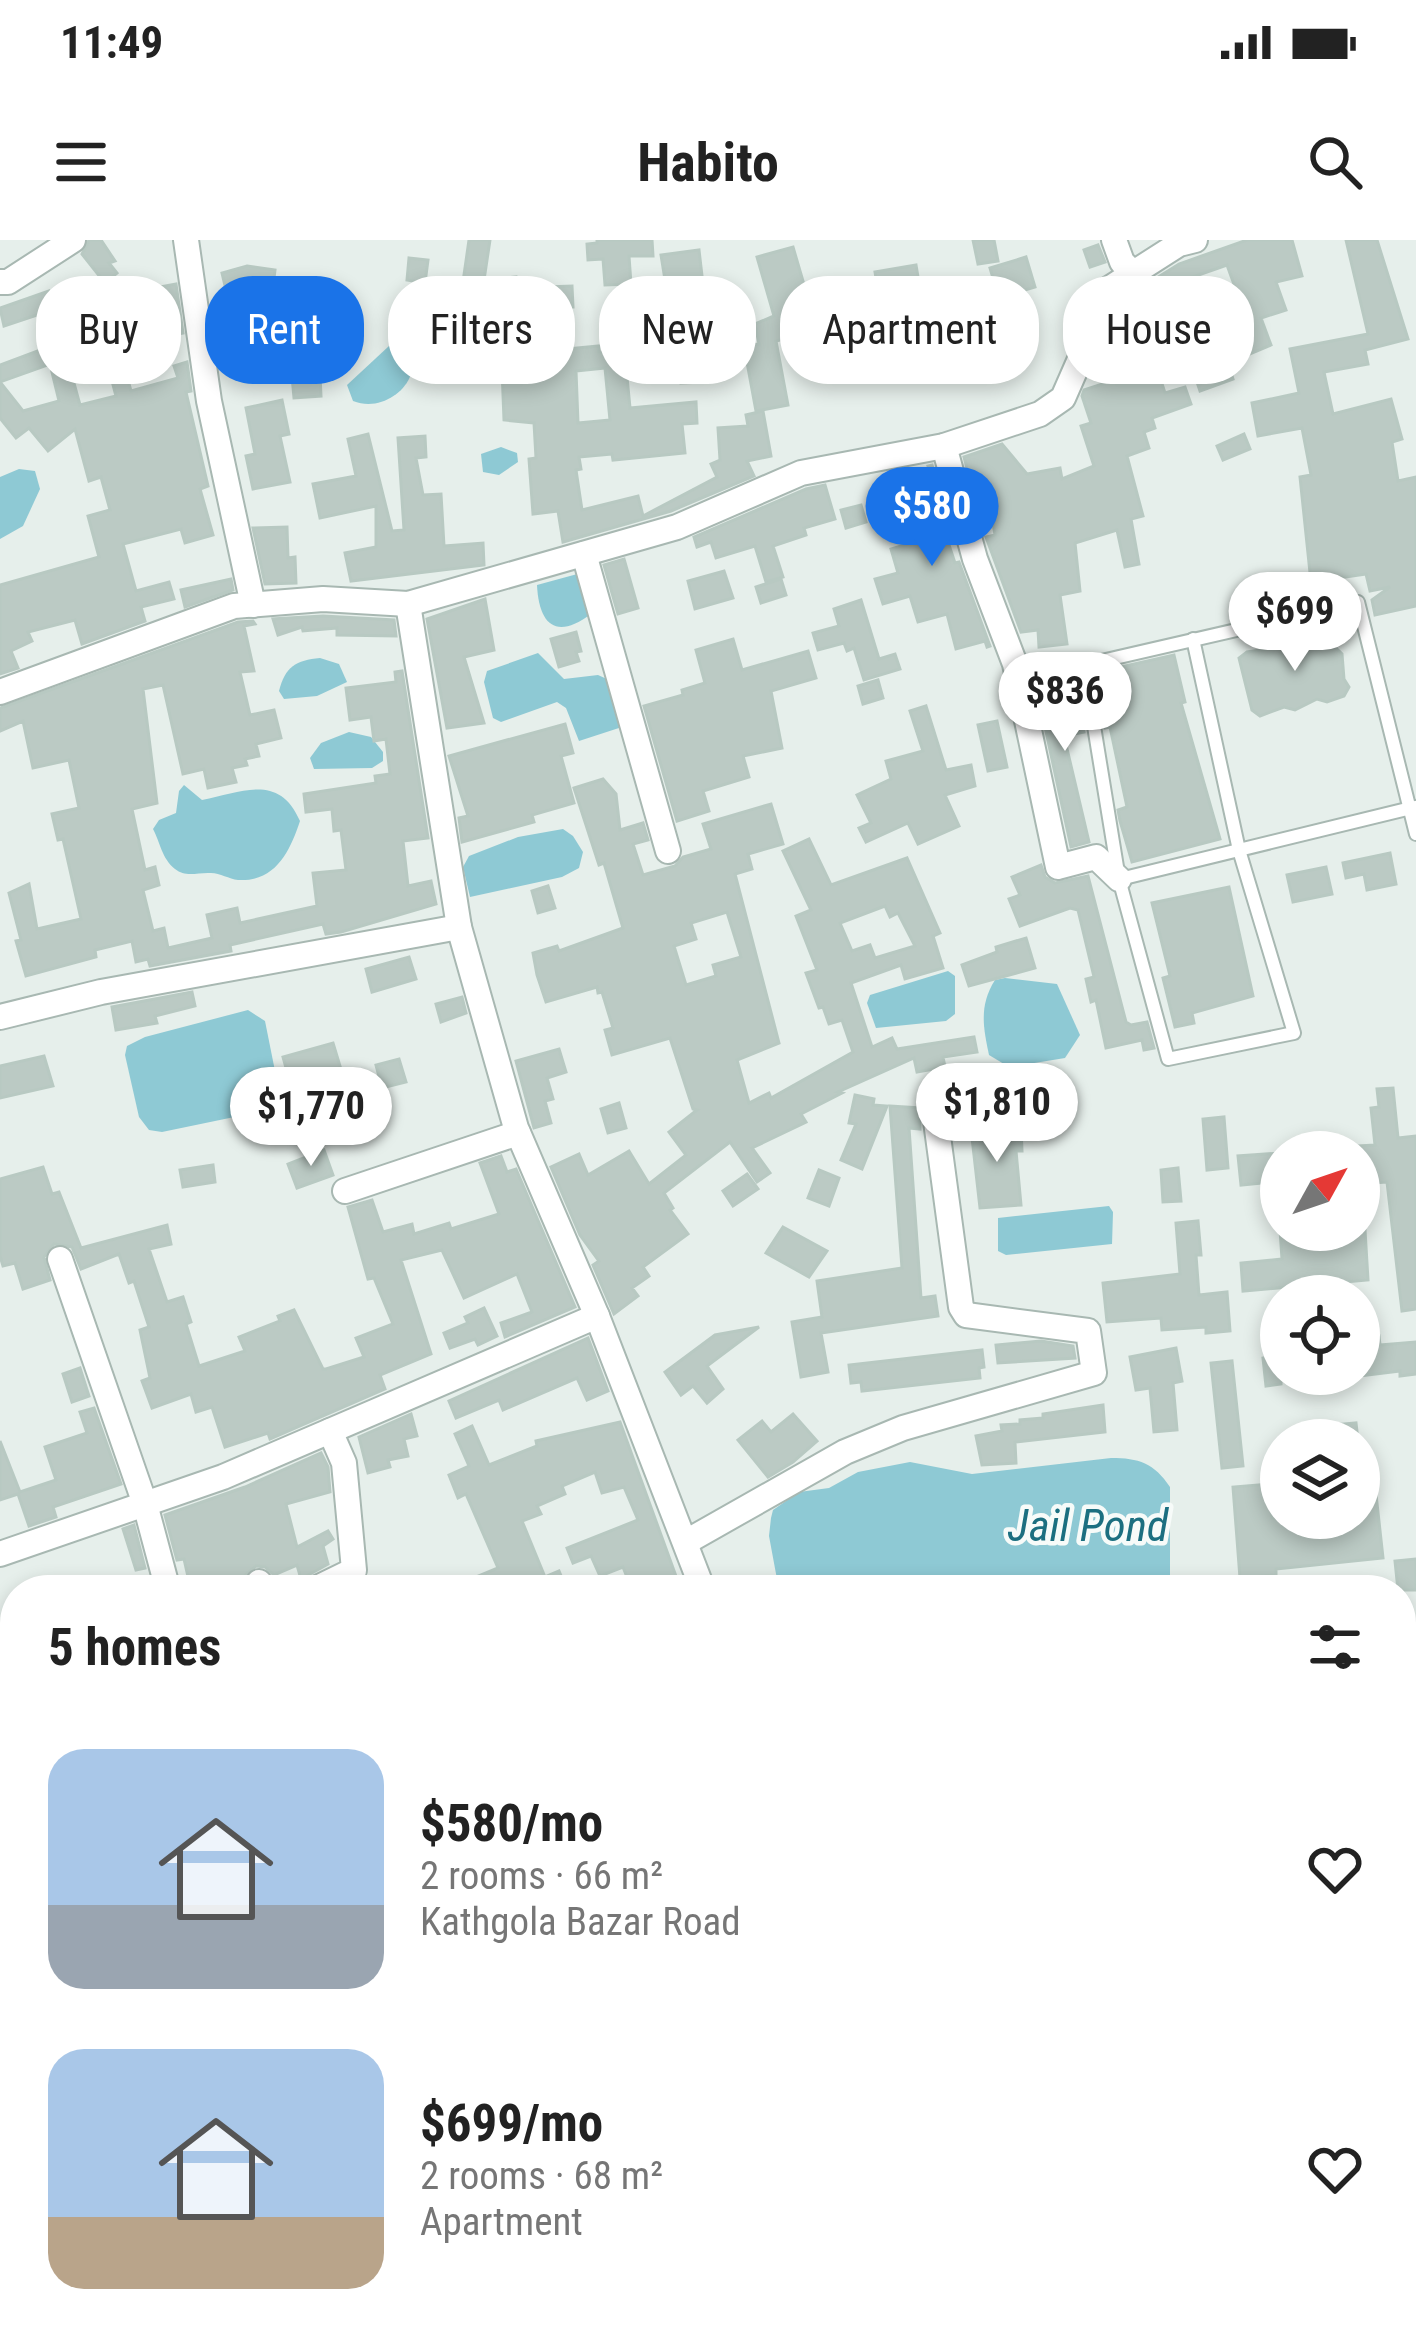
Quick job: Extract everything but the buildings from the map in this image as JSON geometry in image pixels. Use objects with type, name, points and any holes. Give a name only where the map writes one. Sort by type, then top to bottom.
[{"type":"street","points":[[0,282],[8,282],[73,240]]},
{"type":"street","points":[[186,240],[209,400],[253,605]]},
{"type":"street","points":[[1114,240],[1122,262],[1133,273]]},
{"type":"street","points":[[0,692],[234,606],[323,599],[408,604],[677,527],[801,472],[944,446],[1040,414],[1064,398],[1081,357],[1086,317],[1107,290],[1179,244],[1195,240]]},
{"type":"street","points":[[944,446],[975,559],[1018,680],[1058,867],[1096,857],[1119,880]]},
{"type":"street","points":[[584,554],[668,851]]},
{"type":"street","points":[[408,604],[459,927],[518,1133],[597,1316],[698,1575]]},
{"type":"street","points":[[0,1017],[101,992],[459,927]]},
{"type":"street","points":[[686,1542],[844,1452],[903,1428],[1094,1373],[1088,1331],[966,1315],[961,1307],[935,1114]]},
{"type":"street","points":[[345,1191],[518,1133]]},
{"type":"street","points":[[60,1259],[145,1504],[164,1575]]},
{"type":"street","points":[[0,1529],[10,1550],[223,1477],[597,1316]]},
{"type":"street","points":[[330,1431],[344,1463],[354,1570],[344,1575]]},
{"type":"lane","points":[[1018,680],[1358,602],[1416,834]]},
{"type":"lane","points":[[1084,665],[1119,880],[1168,1059],[1294,1033],[1239,850],[1193,639]]},
{"type":"lane","points":[[1119,880],[1413,808]]},
{"type":"water","points":[[388,347],[388,384],[406,384],[384,401],[353,401],[347,385],[364,384],[364,369]]},
{"type":"water","points":[[501,447],[517,453],[518,462],[499,475],[483,472],[481,454]]},
{"type":"water","points":[[19,469],[35,471],[40,489],[23,526],[0,539],[0,477]]},
{"type":"water","points":[[581,573],[591,614],[568,626],[552,624],[541,610],[537,585]]},
{"type":"water","points":[[538,653],[564,679],[598,675],[609,680],[622,727],[579,741],[566,708],[557,702],[501,722],[493,718],[484,682],[487,671]]},
{"type":"water","points":[[320,658],[339,664],[347,682],[317,696],[284,699],[279,691],[288,671],[298,663]]},
{"type":"water","points":[[349,732],[371,737],[383,752],[383,761],[372,768],[314,769],[310,758],[321,743]]},
{"type":"water","points":[[184,785],[202,800],[245,790],[282,796],[300,821],[280,862],[262,876],[238,880],[175,869],[153,829],[159,820],[176,813]]},
{"type":"water","points":[[563,829],[583,852],[579,868],[562,877],[470,897],[463,867],[469,856],[518,837]]},
{"type":"water","points":[[948,971],[955,976],[955,1014],[946,1021],[876,1028],[867,1003],[870,995]]},
{"type":"water","points":[[995,980],[1057,984],[1080,1035],[1065,1058],[1009,1067],[989,1055],[984,1007]]},
{"type":"water","points":[[248,1010],[265,1021],[279,1091],[273,1104],[263,1111],[162,1132],[149,1130],[139,1117],[127,1046]]},
{"type":"water","points":[[1109,1206],[1112,1244],[1006,1255],[998,1251],[998,1218]]},
{"type":"water","name":"Jail Pond","points":[[1111,1458],[1145,1464],[1170,1487],[1170,1575],[776,1575],[769,1536],[773,1510],[799,1492],[829,1488],[858,1472],[910,1462],[972,1474]]}]
